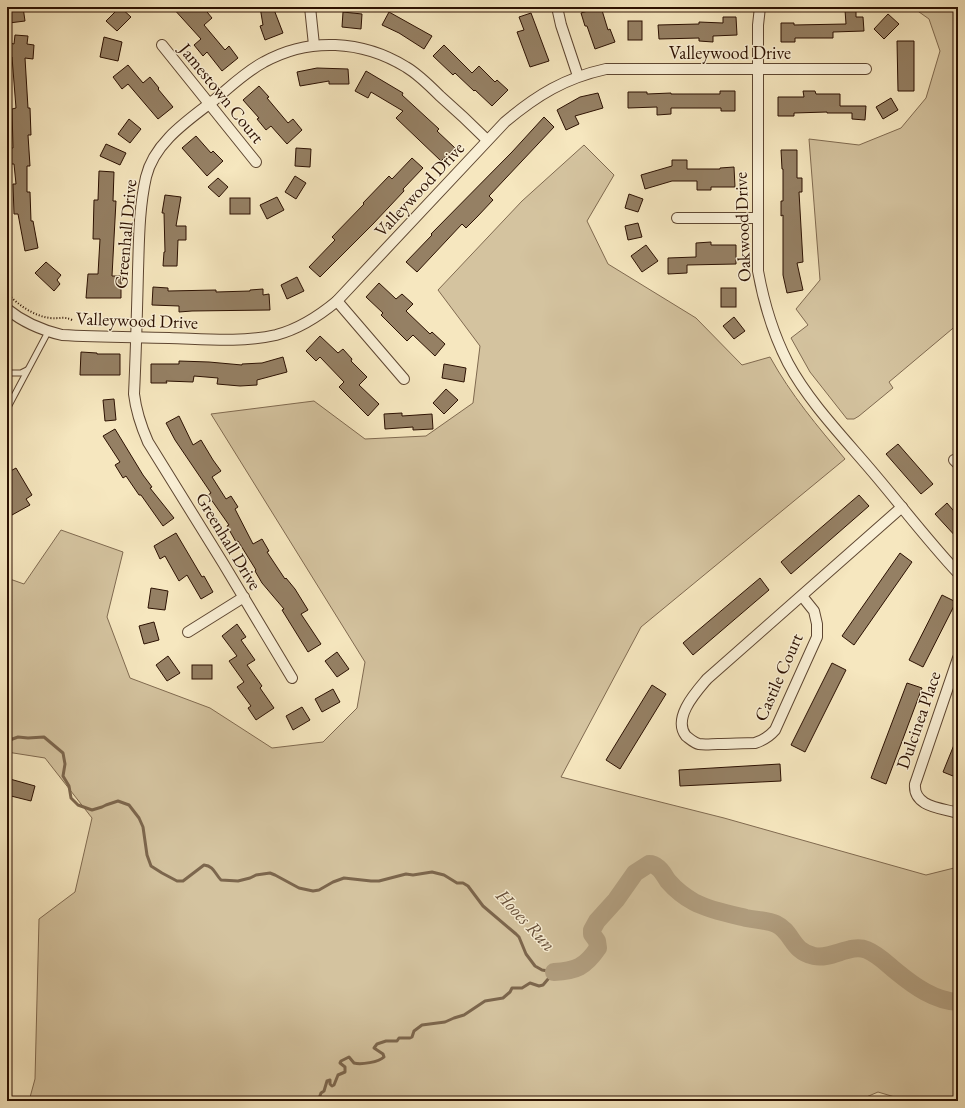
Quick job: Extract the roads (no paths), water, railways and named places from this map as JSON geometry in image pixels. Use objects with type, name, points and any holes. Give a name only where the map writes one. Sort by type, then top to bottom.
[{"type":"street","points":[[310,7],[314,46]]},
{"type":"street","points":[[557,7],[561,25],[578,76]]},
{"type":"street","name":"Oakwood Drive","points":[[760,7],[758,25],[758,271],[762,295],[769,319],[778,342],[804,389],[958,574]]},
{"type":"street","name":"Jamestown Court","points":[[162,44],[256,162]]},
{"type":"street","name":"Greenhall Drive","points":[[292,678],[244,597],[148,442],[140,425],[134,394],[139,241],[146,177],[156,156],[165,142],[177,130],[249,72],[280,54],[314,46],[334,45],[359,48],[377,53],[396,61],[407,67],[421,78],[487,140]]},
{"type":"street","name":"Valleywood Drive","points":[[7,309],[32,326],[62,335],[213,339],[259,338],[277,334],[311,320],[336,301],[487,140],[526,105],[543,93],[578,76],[606,69],[866,69]]},
{"type":"street","points":[[677,218],[758,218]]},
{"type":"street","points":[[336,301],[404,379]]},
{"type":"street","name":"Castile Court","points":[[802,596],[814,612],[817,624],[817,637],[775,730],[770,736],[755,743],[700,744],[690,740],[685,734],[681,720],[696,691],[707,679],[902,508]]},
{"type":"street","points":[[188,632],[244,597]]},
{"type":"street","name":"Dulcinea Place","points":[[958,658],[914,789],[918,799],[924,803],[958,814]]},
{"type":"lane","points":[[7,409],[48,332]]},
{"type":"lane","points":[[7,373],[20,373],[29,368]]},
{"type":"waterway","name":"Hooes Run","points":[[7,741],[18,737],[44,737],[63,753],[65,764],[63,776],[69,786],[71,798],[78,805],[92,810],[118,801],[129,805],[139,818],[143,827],[147,855],[151,866],[177,881],[183,881],[204,865],[210,867],[221,880],[238,881],[256,875],[270,873],[299,888],[313,891],[319,890],[344,878],[379,881],[406,874],[413,875],[432,872],[444,875],[457,883],[463,883],[468,886],[483,906],[519,937],[526,954],[535,966],[542,970],[554,972]]},
{"type":"waterway","name":"Hooes Run","points":[[554,972],[574,969],[589,960],[598,948],[597,941],[592,934],[592,930],[597,921],[616,900],[635,873],[650,864],[659,868],[674,887],[694,902],[719,912],[769,922],[782,927],[796,946],[806,954],[821,957],[861,948],[879,957],[925,992],[941,999],[958,1002]]},
{"type":"waterway","points":[[318,1101],[321,1093],[324,1091],[327,1081],[330,1080],[330,1084],[332,1086],[334,1085],[338,1075],[345,1072],[345,1067],[340,1063],[341,1061],[349,1057],[354,1063],[361,1064],[382,1059],[384,1057],[383,1054],[374,1048],[377,1044],[386,1041],[397,1041],[399,1038],[410,1038],[412,1037],[414,1031],[422,1025],[445,1022],[464,1015],[485,1001],[503,998],[512,988],[522,988],[530,983],[539,986],[543,985],[554,972]]}]
